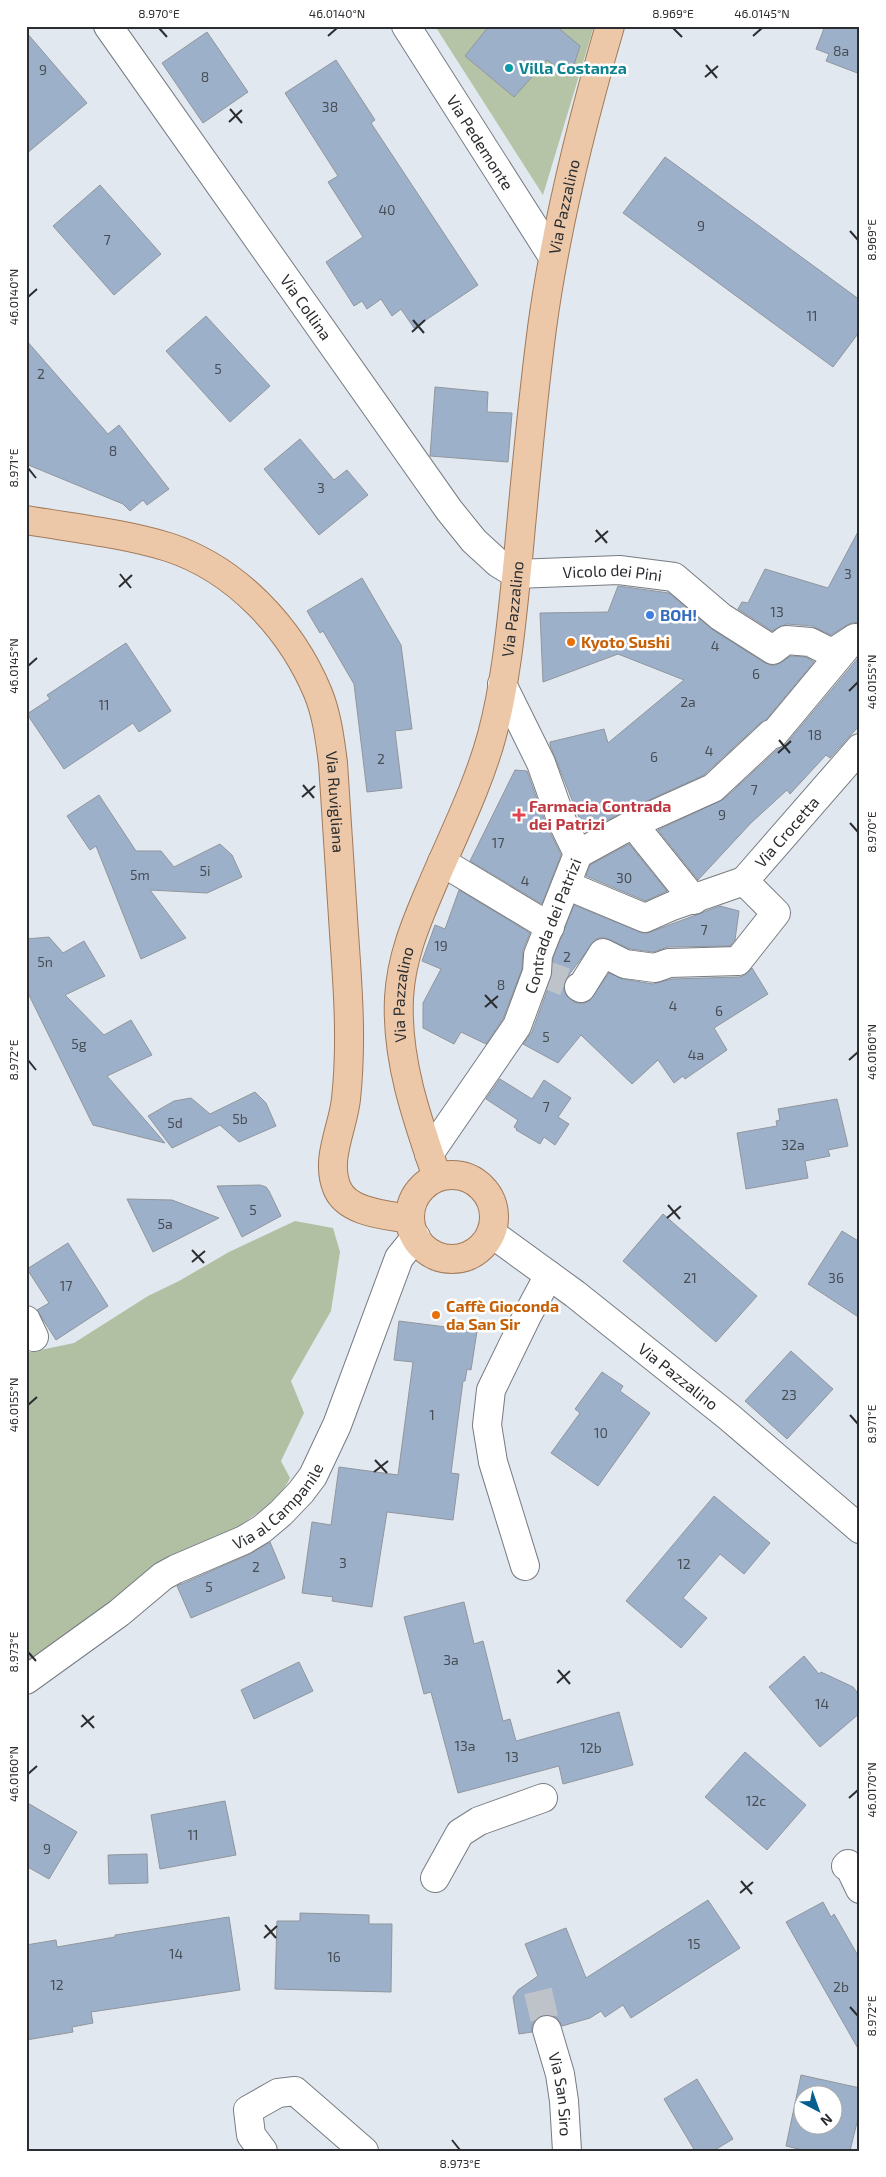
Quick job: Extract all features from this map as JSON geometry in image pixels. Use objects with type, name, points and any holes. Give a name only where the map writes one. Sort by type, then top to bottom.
[{"type":"main road","name":"Via Pazzalino","points":[[433,1165],[405,1076],[400,1038],[399,998],[403,967],[412,934],[492,736],[502,684],[516,574],[542,327],[553,257],[569,176],[610,26]]},
{"type":"main road","name":"Via Ruvigliana","points":[[26,520],[122,536],[168,547],[220,573],[245,591],[266,611],[288,637],[306,668],[318,695],[328,726],[333,763],[349,999],[350,1041],[346,1102],[333,1157],[333,1176],[337,1189],[351,1204],[413,1228]]},
{"type":"main road","points":[[433,1165],[450,1174],[473,1180],[483,1188],[490,1198],[494,1209],[494,1222],[491,1233],[484,1244],[473,1253],[461,1258],[448,1258],[424,1248],[413,1228],[412,1206],[417,1194],[426,1184],[433,1165]]},
{"type":"street","name":"Via Collina","points":[[108,26],[449,510],[474,541],[498,563],[516,574]]},
{"type":"street","name":"Via Pedemonte","points":[[406,26],[553,257]]},
{"type":"street","name":"Vicolo dei Pini","points":[[516,574],[620,570],[674,577],[721,617],[773,650],[786,640],[810,642],[832,653],[857,639]]},
{"type":"street","points":[[578,854],[633,824],[713,788],[771,734],[774,734],[857,639]]},
{"type":"street","name":"Contrada dei Patrizi","points":[[433,1165],[517,1026],[538,972],[538,955],[578,854],[561,819],[541,763],[502,684]]},
{"type":"street","name":"Via Crocetta","points":[[579,987],[581,988],[603,953],[625,964],[655,968],[669,963],[738,961],[776,913],[744,880],[860,748]]},
{"type":"street","points":[[633,824],[694,900]]},
{"type":"street","points":[[442,862],[550,927]]},
{"type":"street","points":[[566,885],[645,918],[672,906],[694,900],[744,880]]},
{"type":"street","name":"Via al Campanile","points":[[26,1680],[120,1613],[163,1576],[244,1540],[262,1529],[301,1492],[313,1476],[337,1425],[399,1258],[413,1228]]},
{"type":"street","name":"Via Pazzalino","points":[[491,1233],[575,1294],[729,1417],[860,1530]]},
{"type":"street","points":[[525,1566],[493,1462],[487,1425],[491,1390],[549,1276]]},
{"type":"street","points":[[435,1878],[460,1833],[479,1820],[543,1798]]},
{"type":"street","points":[[846,1866],[848,1864],[860,1889]]},
{"type":"street","name":"Via San Siro","points":[[548,2035],[560,2074],[564,2101],[567,2151]]},
{"type":"street","points":[[263,2151],[252,2135],[248,2110],[278,2093],[294,2091],[364,2151]]},
{"type":"green space","points":[[435,26],[594,26],[543,195]]},
{"type":"green space","points":[[295,1221],[333,1228],[340,1252],[331,1311],[291,1381],[304,1413],[281,1461],[290,1478],[285,1487],[268,1505],[246,1521],[26,1669],[26,1353],[74,1343],[148,1296],[179,1281],[229,1252]]},
{"type":"building","name":"Villa Costanza","points":[[489,26],[556,26],[580,46],[570,77],[547,60],[514,97],[465,56]]},
{"type":"building","points":[[825,26],[860,26],[860,74],[826,61],[829,54],[816,49]]},
{"type":"building","points":[[26,32],[87,103],[26,154]]},
{"type":"building","points":[[207,32],[248,92],[203,123],[162,63]]},
{"type":"building","points":[[336,60],[375,120],[371,123],[478,285],[414,328],[401,309],[392,316],[381,299],[367,309],[362,301],[354,306],[326,262],[363,237],[328,182],[338,176],[285,93]]},
{"type":"building","points":[[665,157],[860,300],[860,331],[833,367],[623,213]]},
{"type":"building","points":[[100,185],[161,254],[114,295],[53,226]]},
{"type":"building","points":[[206,316],[270,386],[230,422],[166,351]]},
{"type":"building","points":[[26,340],[108,434],[119,425],[169,489],[147,505],[143,500],[130,511],[123,504],[26,464]]},
{"type":"building","points":[[435,387],[488,392],[487,412],[512,413],[508,462],[430,456]]},
{"type":"building","points":[[300,439],[334,480],[347,470],[368,495],[319,535],[264,469]]},
{"type":"building","points":[[860,528],[860,624],[854,622],[831,635],[812,626],[787,624],[772,631],[738,609],[742,602],[748,603],[765,569],[828,588]]},
{"type":"building","points":[[362,578],[401,645],[412,729],[395,731],[402,788],[367,792],[354,684],[323,631],[320,633],[307,611]]},
{"type":"building","points":[[618,586],[669,593],[713,630],[765,663],[774,666],[791,656],[806,657],[814,662],[765,721],[760,723],[704,775],[627,810],[585,832],[550,742],[604,729],[608,743],[684,680],[618,654],[543,682],[540,613],[608,612]]},
{"type":"building","points":[[126,643],[171,711],[139,732],[133,723],[64,769],[27,714],[50,699],[47,695]]},
{"type":"building","points":[[860,656],[860,725],[830,758],[826,755],[790,794],[787,790],[751,823],[698,880],[658,830],[724,799],[778,749],[786,744]]},
{"type":"building","points":[[515,770],[527,771],[546,824],[561,855],[542,904],[470,861]]},
{"type":"building","points":[[99,795],[136,851],[161,851],[174,867],[220,844],[232,855],[242,877],[207,893],[150,890],[186,938],[141,959],[96,846],[90,850],[67,816]]},
{"type":"building","points":[[629,844],[667,891],[645,901],[586,876],[590,865]]},
{"type":"building","points":[[459,890],[530,933],[523,950],[522,969],[503,1019],[486,1044],[461,1032],[454,1044],[423,1028],[423,1003],[441,969],[422,961],[435,925],[445,929]]},
{"type":"building","points":[[574,905],[645,934],[720,906],[739,911],[735,940],[730,946],[668,947],[653,952],[630,949],[603,937],[596,939],[565,980],[563,987],[566,995],[574,1002],[582,1004],[589,1001],[609,973],[623,979],[653,984],[672,979],[739,977],[745,975],[752,968],[768,994],[714,1028],[727,1050],[685,1079],[683,1076],[674,1083],[658,1060],[632,1084],[581,1035],[558,1063],[523,1044],[532,1032],[552,977],[553,958]]},
{"type":"building","points":[[49,937],[63,953],[84,941],[105,976],[65,995],[104,1035],[131,1020],[152,1055],[107,1076],[165,1143],[93,1125],[26,989],[26,939]]},
{"type":"building","points":[[500,1079],[532,1099],[544,1080],[571,1098],[558,1117],[569,1124],[555,1145],[544,1137],[540,1144],[516,1130],[514,1127],[518,1120],[486,1099]]},
{"type":"building","points":[[255,1092],[266,1103],[276,1126],[239,1142],[220,1125],[172,1148],[148,1116],[174,1101],[191,1098],[210,1114]]},
{"type":"building","points":[[837,1099],[848,1146],[828,1150],[830,1156],[805,1161],[808,1178],[746,1189],[737,1133],[777,1126],[776,1121],[780,1120],[778,1109]]},
{"type":"building","points":[[260,1185],[266,1187],[269,1191],[281,1216],[242,1237],[217,1186]]},
{"type":"building","points":[[127,1199],[172,1200],[219,1218],[153,1252]]},
{"type":"building","points":[[663,1214],[757,1296],[716,1342],[623,1261]]},
{"type":"building","points":[[842,1231],[860,1242],[860,1318],[808,1284]]},
{"type":"building","points":[[68,1243],[108,1306],[56,1340],[37,1310],[49,1303],[27,1269]]},
{"type":"building","points":[[399,1321],[477,1331],[471,1370],[467,1369],[465,1381],[463,1381],[451,1473],[459,1474],[453,1520],[387,1512],[372,1607],[332,1601],[333,1597],[302,1593],[312,1522],[331,1525],[339,1467],[398,1475],[413,1362],[394,1360]]},
{"type":"building","points":[[791,1351],[833,1389],[787,1439],[745,1401]]},
{"type":"building","points":[[602,1372],[623,1386],[620,1391],[650,1413],[598,1486],[551,1453],[580,1413],[575,1409]]},
{"type":"building","points":[[714,1496],[770,1543],[744,1574],[720,1554],[683,1598],[707,1618],[681,1648],[626,1601]]},
{"type":"building","points":[[270,1542],[285,1578],[191,1618],[177,1586],[250,1554]]},
{"type":"building","points":[[464,1602],[474,1644],[483,1641],[503,1721],[510,1719],[516,1741],[619,1712],[633,1765],[563,1784],[559,1766],[458,1793],[431,1692],[424,1694],[404,1617]]},
{"type":"building","points":[[804,1656],[819,1674],[821,1672],[853,1687],[860,1696],[860,1713],[820,1747],[769,1687]]},
{"type":"building","points":[[299,1662],[313,1691],[254,1719],[241,1690]]},
{"type":"building","points":[[745,1752],[806,1805],[767,1850],[705,1797]]},
{"type":"building","points":[[225,1801],[236,1855],[160,1869],[151,1815]]},
{"type":"building","points":[[26,1802],[77,1832],[49,1879],[26,1866]]},
{"type":"building","points":[[147,1854],[148,1883],[109,1884],[108,1855]]},
{"type":"building","points":[[708,1900],[740,1948],[631,2018],[623,2005],[605,2017],[601,2011],[590,2018],[562,2026],[557,2018],[551,2015],[543,2015],[535,2020],[532,2032],[519,2034],[513,1997],[518,1990],[538,1976],[525,1944],[566,1928],[586,1978]]},
{"type":"building","points":[[823,1902],[831,1917],[834,1914],[860,1959],[860,2052],[786,1922]]},
{"type":"building","points":[[300,1913],[369,1915],[369,1924],[392,1924],[391,1992],[275,1989],[277,1921],[300,1921]]},
{"type":"building","points":[[229,1917],[240,1990],[91,2012],[93,2023],[72,2027],[73,2032],[26,2040],[26,1945],[56,1940],[57,1947],[115,1937],[115,1935]]},
{"type":"building","points":[[801,2075],[842,2084],[799,2084]]},
{"type":"building","points":[[697,2079],[733,2139],[713,2151],[695,2151],[664,2099]]},
{"type":"building","points":[[844,2084],[860,2088],[860,2110],[850,2151],[807,2151],[786,2146],[794,2108],[794,2134],[844,2134]]},
{"type":"tunnel","points":[[539,972],[579,987]]},
{"type":"tunnel","points":[[538,1991],[547,2030]]},
{"type":"place","name":"Villa Costanza","points":[[509,68]]},
{"type":"place","name":"BOH!","points":[[650,615]]},
{"type":"place","name":"Kyoto Sushi","points":[[571,642]]},
{"type":"place","name":"Farmacia Contrada dei Patrizi","points":[[519,815]]},
{"type":"place","name":"Caffè Gioconda da San Sir","points":[[436,1315]]}]
